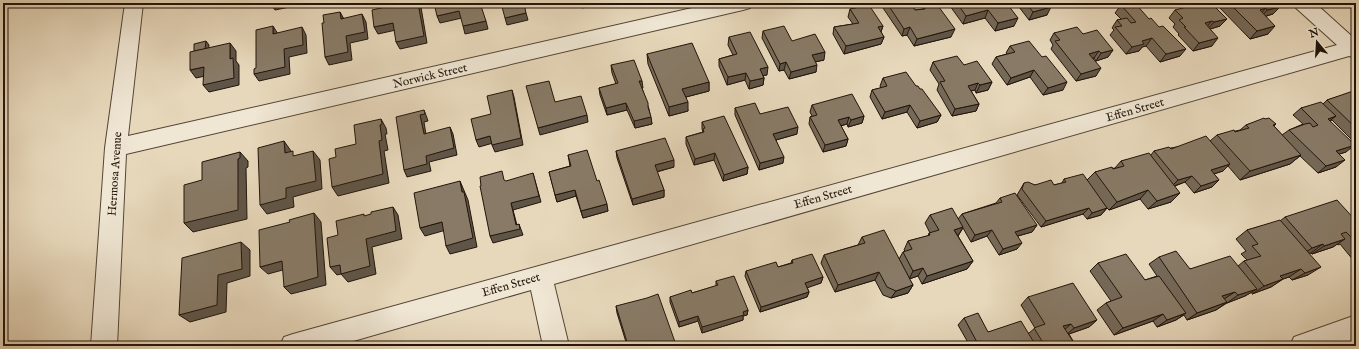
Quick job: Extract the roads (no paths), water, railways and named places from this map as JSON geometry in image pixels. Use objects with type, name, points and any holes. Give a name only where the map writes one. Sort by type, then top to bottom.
[{"type":"street","name":"Hermosa Avenue","points":[[104,346],[116,148],[134,3]]},
{"type":"street","name":"Norwick Street","points":[[116,148],[743,3]]},
{"type":"street","points":[[1303,3],[1354,50]]},
{"type":"street","name":"Effen Street","points":[[293,346],[1354,50]]},
{"type":"street","points":[[540,277],[556,346]]},
{"type":"street","points":[[1303,346],[1356,327]]}]
